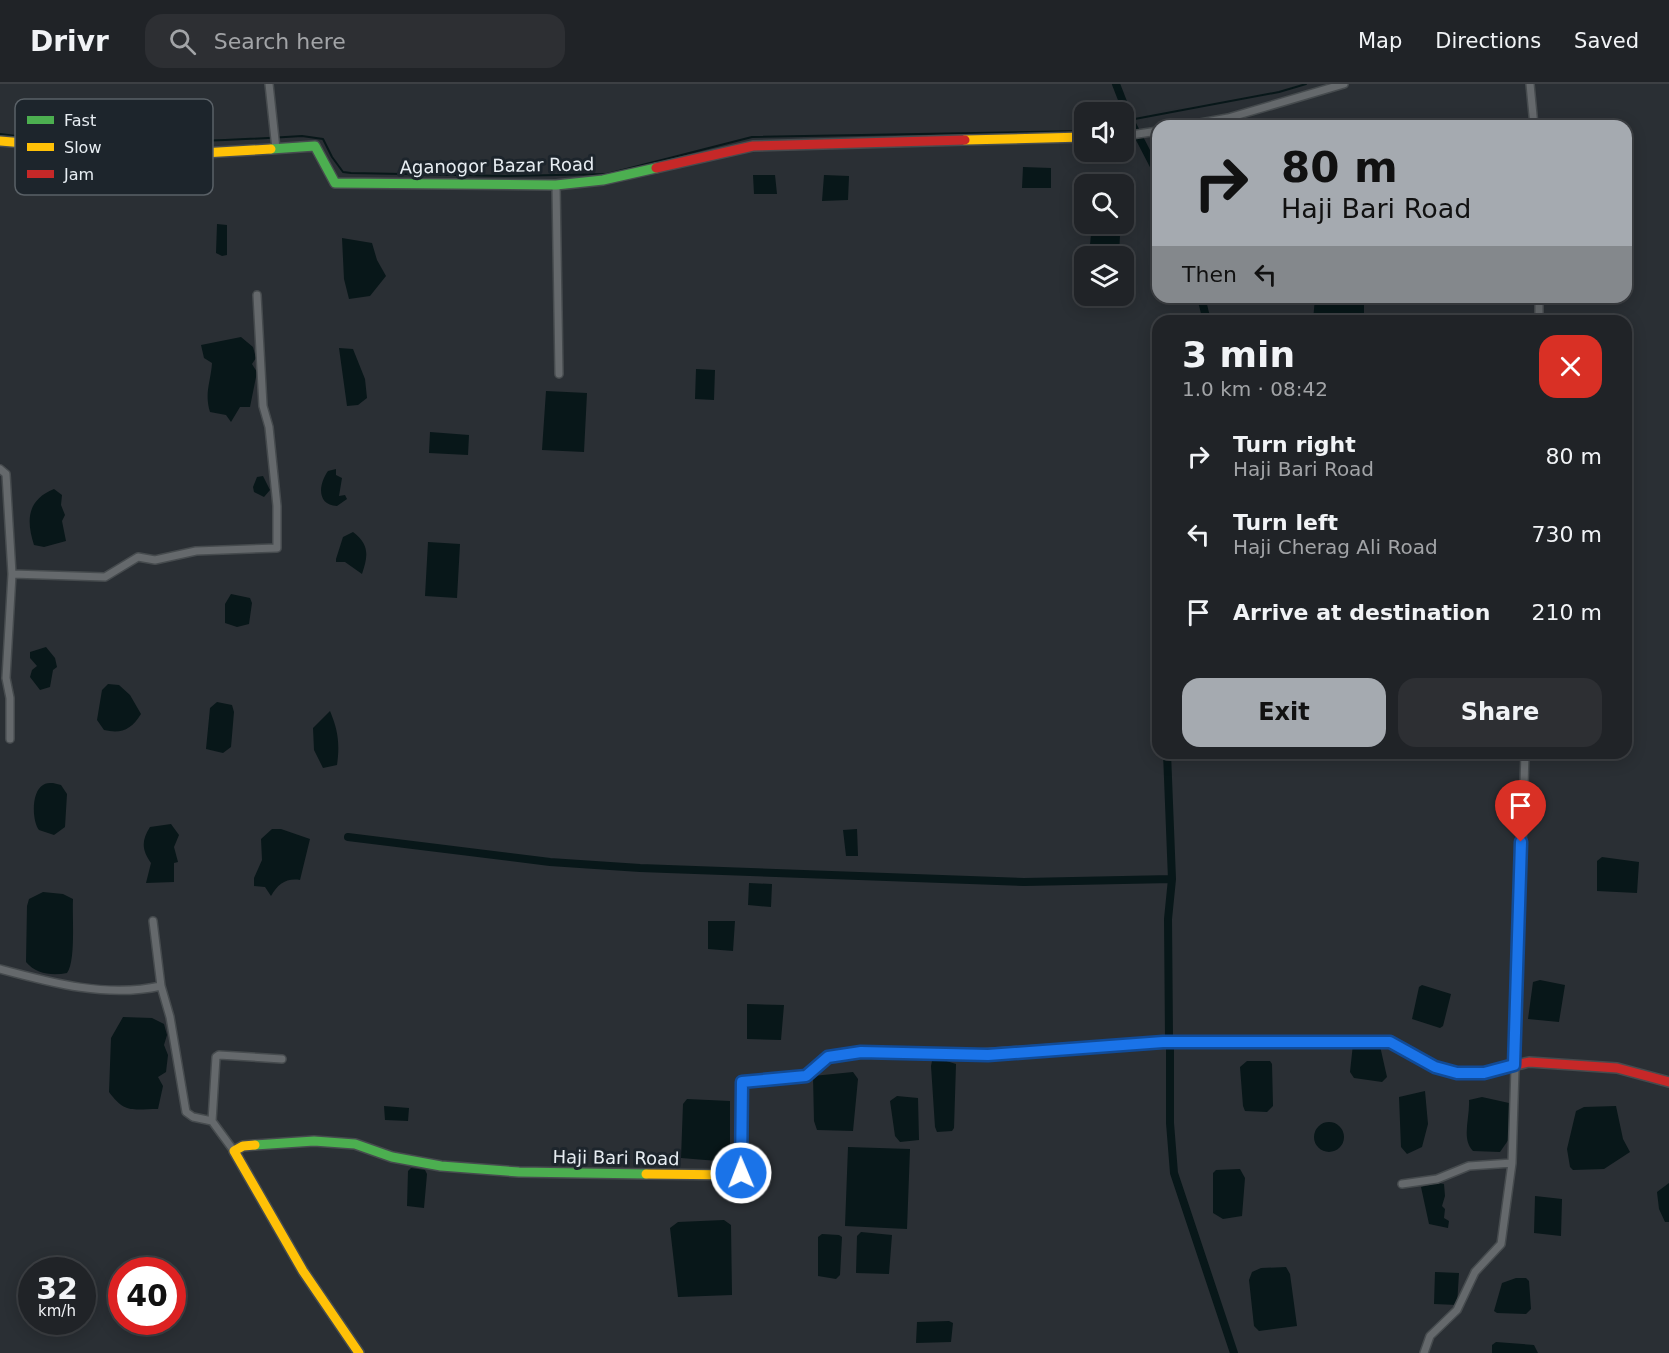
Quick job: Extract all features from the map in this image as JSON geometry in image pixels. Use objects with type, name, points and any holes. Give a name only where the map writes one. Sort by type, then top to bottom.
[{"type":"street","points":[[269,84],[275,146]]},
{"type":"street","points":[[1217,120],[1344,84]]},
{"type":"street","points":[[1530,84],[1533,120]]},
{"type":"street","points":[[1134,135],[1152,132]]},
{"type":"street","name":"Aganogor Bazar Road","points":[[213,151],[275,146],[315,146],[335,183],[556,185],[603,180],[753,146],[1074,137]]},
{"type":"street","name":"Aganogor Bazar Road","points":[[0,141],[15,142]]},
{"type":"street","points":[[556,185],[559,374]]},
{"type":"street","points":[[12,574],[105,577],[138,557],[155,560],[196,551],[277,549],[277,506],[269,427],[263,406],[257,295]]},
{"type":"street","points":[[0,469],[6,474],[12,574],[6,678],[10,698],[10,740]]},
{"type":"street","points":[[1424,1353],[1430,1336],[1456,1310],[1475,1272],[1501,1244],[1512,1163],[1525,759]]},
{"type":"street","points":[[153,921],[161,986],[171,1017],[186,1112],[193,1117],[212,1120]]},
{"type":"street","points":[[0,969],[57,984],[96,989],[161,986]]},
{"type":"street","name":"Haji Bari Road","points":[[234,1151],[243,1146],[314,1141],[355,1144],[392,1157],[441,1166],[553,1173],[732,1176],[742,1171],[740,1129],[742,1082],[806,1076],[828,1057],[861,1052],[966,1055],[1163,1042],[1390,1042],[1435,1067],[1457,1073],[1484,1073],[1528,1062],[1617,1068],[1669,1082]]},
{"type":"street","points":[[282,1059],[219,1055],[216,1057],[212,1120],[234,1151],[303,1271],[359,1353]]},
{"type":"street","points":[[1402,1184],[1437,1179],[1469,1166],[1512,1163]]},
{"type":"shaded area","points":[[1023,167],[1051,168],[1051,188],[1022,188]]},
{"type":"shaded area","points":[[753,175],[775,175],[777,194],[754,194]]},
{"type":"shaded area","points":[[824,175],[849,176],[848,200],[822,201]]},
{"type":"shaded area","points":[[217,224],[227,225],[227,255],[222,256],[216,253]]},
{"type":"shaded area","points":[[1091,234],[1120,235],[1119,246],[1090,246]]},
{"type":"shaded area","points":[[342,238],[372,243],[377,260],[386,276],[370,296],[349,299],[344,279]]},
{"type":"shaded area","points":[[1314,303],[1364,303],[1364,315],[1314,315]]},
{"type":"shaded area","points":[[241,337],[253,347],[256,358],[252,364],[257,372],[250,407],[240,407],[231,422],[226,415],[210,412],[208,393],[212,363],[204,358],[201,345]]},
{"type":"shaded area","points":[[339,348],[353,349],[365,379],[367,398],[358,405],[347,406]]},
{"type":"shaded area","points":[[696,369],[715,370],[714,400],[695,399]]},
{"type":"shaded area","points":[[546,391],[587,393],[584,452],[542,450]]},
{"type":"shaded area","points":[[430,432],[469,435],[468,455],[429,453]]},
{"type":"shaded area","points":[[336,469],[336,475],[342,478],[339,496],[345,495],[347,499],[337,506],[326,502],[321,493],[322,482],[328,471]]},
{"type":"shaded area","points":[[263,476],[270,490],[264,497],[254,492],[253,487],[257,477]]},
{"type":"shaded area","points":[[54,489],[62,495],[61,505],[65,515],[62,521],[66,541],[44,547],[34,545],[30,527],[31,512],[38,499]]},
{"type":"shaded area","points":[[353,532],[365,546],[366,562],[362,574],[345,562],[336,562],[343,537]]},
{"type":"shaded area","points":[[428,542],[460,544],[457,598],[425,596]]},
{"type":"shaded area","points":[[231,594],[250,598],[252,603],[249,624],[237,627],[225,623],[225,604]]},
{"type":"shaded area","points":[[46,647],[55,658],[57,667],[53,670],[50,687],[40,690],[30,677],[32,670],[37,666],[30,658],[30,652]]},
{"type":"shaded area","points":[[108,684],[119,685],[130,695],[141,714],[125,730],[104,730],[97,720],[102,690]]},
{"type":"shaded area","points":[[217,702],[232,705],[234,712],[231,747],[223,753],[206,749],[210,708]]},
{"type":"shaded area","points":[[330,711],[338,737],[337,765],[323,768],[314,750],[313,728]]},
{"type":"shaded area","points":[[45,784],[61,785],[67,794],[65,827],[54,835],[39,830],[34,807],[39,789]]},
{"type":"shaded area","points":[[171,824],[179,835],[174,847],[178,862],[174,863],[174,882],[146,883],[151,863],[144,850],[145,837],[150,827]]},
{"type":"shaded area","points":[[272,829],[281,829],[310,839],[300,880],[283,883],[271,896],[265,887],[254,886],[254,878],[262,860],[261,839]]},
{"type":"shaded area","points":[[857,829],[858,856],[846,856],[843,830]]},
{"type":"shaded area","points":[[1602,857],[1639,862],[1637,893],[1597,891],[1597,861]]},
{"type":"shaded area","points":[[749,883],[772,884],[771,907],[748,905]]},
{"type":"shaded area","points":[[43,892],[63,894],[73,899],[73,949],[67,973],[45,973],[26,962],[27,906],[29,899]]},
{"type":"shaded area","points":[[708,921],[735,921],[733,951],[708,949]]},
{"type":"shaded area","points":[[1540,980],[1565,985],[1559,1022],[1528,1019],[1533,982]]},
{"type":"shaded area","points":[[1422,985],[1451,994],[1443,1026],[1440,1028],[1412,1019],[1419,987]]},
{"type":"shaded area","points":[[747,1004],[784,1005],[781,1040],[747,1039]]},
{"type":"shaded area","points":[[123,1017],[152,1018],[164,1024],[167,1035],[164,1045],[168,1055],[166,1072],[158,1077],[163,1086],[158,1109],[130,1109],[120,1104],[109,1092],[111,1038]]},
{"type":"shaded area","points":[[1353,1044],[1380,1046],[1387,1077],[1382,1082],[1354,1078],[1350,1072]]},
{"type":"shaded area","points":[[940,1059],[956,1064],[954,1128],[952,1131],[937,1132],[931,1066],[932,1061]]},
{"type":"shaded area","points":[[1247,1061],[1270,1061],[1272,1064],[1273,1106],[1267,1112],[1245,1111],[1243,1106],[1240,1067]]},
{"type":"shaded area","points":[[853,1072],[858,1079],[853,1131],[817,1130],[814,1121],[813,1076]]},
{"type":"shaded area","points":[[1425,1091],[1428,1124],[1422,1147],[1407,1154],[1401,1147],[1399,1097]]},
{"type":"shaded area","points":[[897,1096],[918,1098],[919,1140],[900,1142],[895,1136],[890,1101]]},
{"type":"shaded area","points":[[1482,1097],[1509,1103],[1509,1139],[1500,1152],[1473,1151],[1467,1140],[1469,1100]]},
{"type":"shaded area","points":[[687,1099],[730,1101],[730,1162],[681,1158],[683,1104]]},
{"type":"shaded area","points":[[384,1106],[409,1108],[408,1121],[385,1120]]},
{"type":"shaded area","points":[[1616,1106],[1623,1139],[1630,1152],[1604,1169],[1573,1170],[1570,1167],[1567,1149],[1576,1111],[1584,1107]]},
{"type":"shaded area","points":[[1329,1122],[1340,1126],[1344,1137],[1340,1148],[1329,1152],[1318,1148],[1314,1137],[1318,1126]]},
{"type":"shaded area","points":[[848,1147],[910,1149],[907,1229],[845,1226]]},
{"type":"shaded area","points":[[411,1168],[425,1170],[427,1174],[424,1208],[407,1206],[408,1171]]},
{"type":"shaded area","points":[[1240,1169],[1245,1178],[1242,1216],[1223,1219],[1213,1213],[1213,1173],[1216,1170]]},
{"type":"shaded area","points":[[1669,1183],[1669,1222],[1665,1222],[1659,1209],[1657,1192]]},
{"type":"shaded area","points":[[1444,1184],[1445,1196],[1442,1206],[1445,1209],[1444,1218],[1449,1221],[1448,1228],[1429,1224],[1421,1187]]},
{"type":"shaded area","points":[[1535,1196],[1562,1199],[1561,1236],[1534,1233]]},
{"type":"shaded area","points":[[724,1220],[731,1225],[732,1295],[678,1297],[670,1228],[678,1222]]},
{"type":"shaded area","points":[[861,1232],[892,1235],[889,1274],[856,1273],[857,1236]]},
{"type":"shaded area","points":[[822,1234],[842,1237],[840,1275],[836,1279],[818,1276],[818,1237]]},
{"type":"shaded area","points":[[1286,1267],[1290,1274],[1297,1326],[1259,1331],[1254,1326],[1249,1280],[1252,1272],[1261,1268]]},
{"type":"shaded area","points":[[1435,1272],[1459,1273],[1457,1305],[1434,1304]]},
{"type":"shaded area","points":[[1516,1278],[1526,1278],[1529,1281],[1531,1309],[1526,1314],[1497,1313],[1494,1311],[1502,1283]]},
{"type":"shaded area","points":[[949,1321],[953,1323],[951,1342],[916,1343],[917,1322]]},
{"type":"shaded area","points":[[1496,1342],[1534,1345],[1538,1353],[1492,1353],[1492,1345]]},
{"type":"waterway","points":[[1116,84],[1130,120],[1152,162]]},
{"type":"waterway","points":[[1134,119],[1279,92],[1306,84]]},
{"type":"waterway","points":[[213,140],[302,136],[323,139],[343,172],[351,173],[505,176],[607,174],[752,137],[1074,131]]},
{"type":"waterway","points":[[0,134],[15,136]]},
{"type":"waterway","points":[[1202,303],[1206,315]]},
{"type":"waterway","points":[[1167,759],[1172,879],[1168,919],[1169,1038]]},
{"type":"waterway","points":[[348,837],[550,862],[640,868],[1024,882],[1172,879]]},
{"type":"waterway","points":[[1170,1047],[1170,1123],[1174,1173],[1234,1353]]},
{"type":"traffic: fast","points":[[271,149],[315,146],[335,183],[556,185],[603,180],[656,168]]},
{"type":"traffic: fast","points":[[842,1055],[861,1052],[966,1055],[1163,1042],[1353,1043]]},
{"type":"traffic: fast","points":[[255,1145],[314,1141],[355,1144],[392,1157],[441,1166],[519,1172],[646,1174]]},
{"type":"traffic: slow","points":[[965,140],[1074,137]]},
{"type":"traffic: slow","points":[[0,141],[15,142]]},
{"type":"traffic: slow","points":[[213,152],[271,149]]},
{"type":"traffic: slow","points":[[646,1174],[738,1175],[742,1171],[742,1082],[806,1076],[828,1057],[842,1055]]},
{"type":"traffic: slow","points":[[255,1145],[243,1146],[234,1151],[303,1271],[359,1353]]},
{"type":"traffic: jam","points":[[656,168],[753,146],[965,140]]},
{"type":"traffic: jam","points":[[1353,1043],[1390,1042],[1435,1067],[1457,1073],[1484,1073],[1529,1062],[1617,1068],[1669,1082]]},
{"type":"route","points":[[741,1173],[742,1082],[752,1079],[806,1076],[828,1057],[861,1052],[988,1055],[1163,1042],[1249,1044],[1390,1042],[1435,1067],[1457,1073],[1484,1073],[1514,1065],[1521,842]]}]
